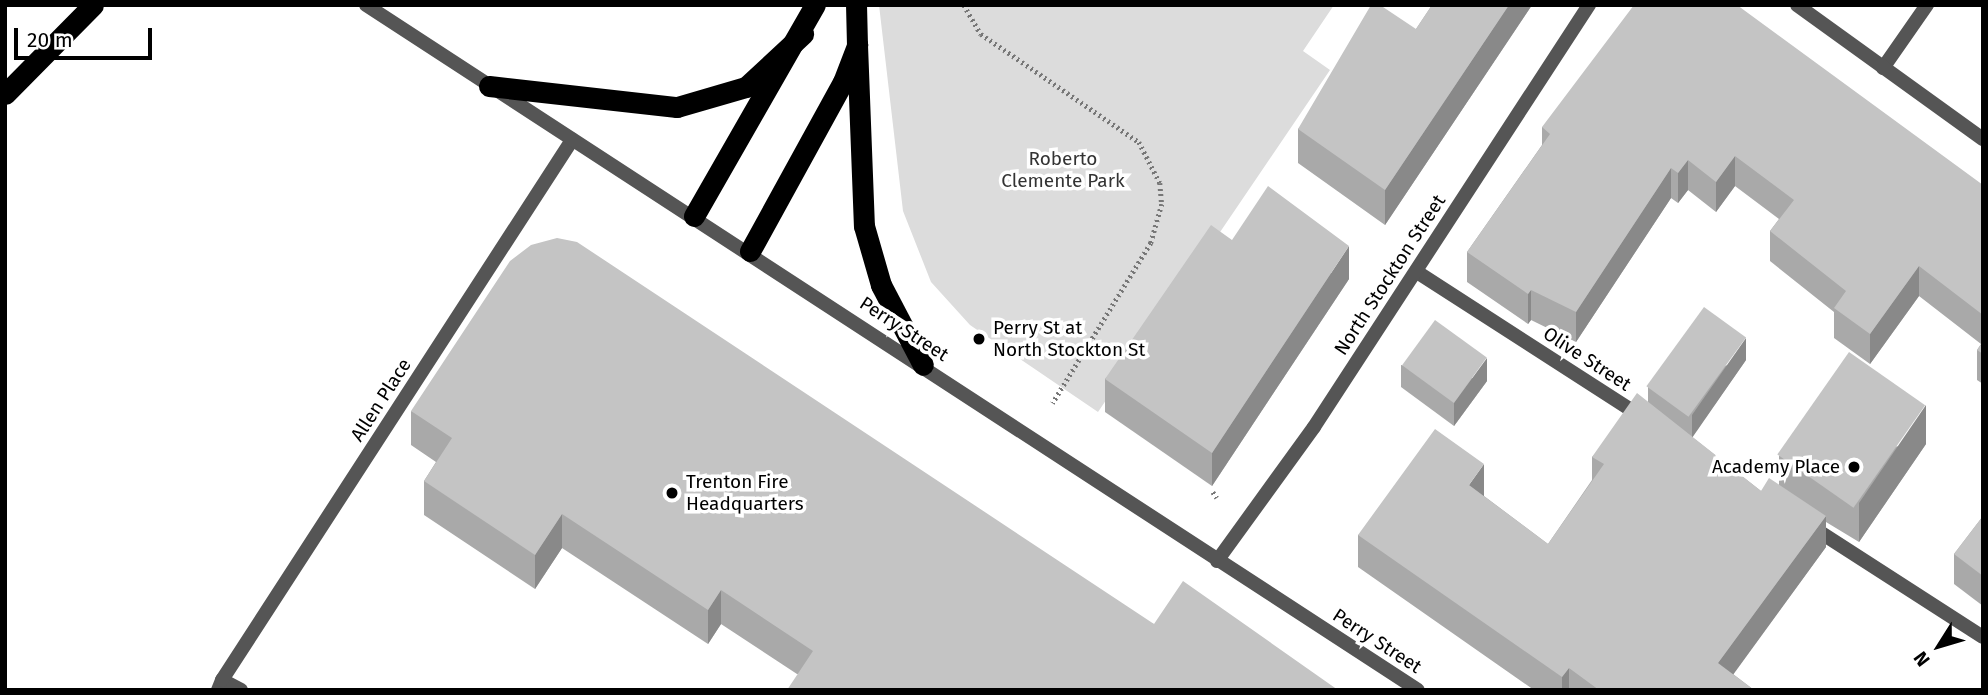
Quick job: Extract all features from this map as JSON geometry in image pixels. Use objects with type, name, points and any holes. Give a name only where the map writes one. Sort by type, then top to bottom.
[{"type":"highway","points":[[5,94],[93,5]]},
{"type":"highway","points":[[694,216],[803,34],[816,5]]},
{"type":"highway","points":[[856,5],[864,226],[881,285],[923,365]]},
{"type":"highway","points":[[489,86],[643,108],[677,107],[746,87],[803,34]]},
{"type":"highway","points":[[750,251],[815,142],[857,45]]},
{"type":"street","name":"Perry Street","points":[[366,5],[572,140],[750,251],[1217,561],[1418,690]]},
{"type":"street","name":"North Stockton Street","points":[[1217,561],[1416,272],[1589,5]]},
{"type":"street","points":[[1797,5],[1983,139]]},
{"type":"street","points":[[1884,68],[1927,5]]},
{"type":"street","name":"Allen Place","points":[[220,685],[572,140]]},
{"type":"street","name":"Olive Street","points":[[1416,272],[1652,424]]},
{"type":"street","points":[[1801,520],[1983,637]]},
{"type":"street","points":[[220,685],[241,690]]},
{"type":"path","points":[[964,5],[981,34],[1139,142],[1160,183],[1162,204],[1151,243],[1053,403]]},
{"type":"path","points":[[1213,492],[1217,498]]},
{"type":"green space","name":"Roberto Clemente Park","points":[[879,5],[1334,5],[1303,51],[1330,70],[1098,412],[970,325],[931,282],[903,211]]},
{"type":"building","points":[[1371,5],[1380,5],[1416,29],[1432,5],[1509,5],[1385,190],[1298,129]]},
{"type":"building","points":[[1634,5],[1737,5],[1983,185],[1983,315],[1919,266],[1870,334],[1834,308],[1846,291],[1770,231],[1794,200],[1735,156],[1716,182],[1688,160],[1678,173],[1671,168],[1576,312],[1531,290],[1528,294],[1467,252],[1550,134],[1542,127]]},
{"type":"building","points":[[1268,186],[1349,246],[1212,453],[1105,379],[1211,225],[1232,240]]},
{"type":"building","name":"Trenton Fire Headquarters","points":[[557,238],[577,242],[1154,624],[1183,581],[1338,690],[787,690],[813,651],[721,590],[708,610],[562,514],[535,555],[424,481],[452,438],[411,411],[510,261],[531,245]]},
{"type":"building","points":[[1704,307],[1746,338],[1688,417],[1646,386]]},
{"type":"building","points":[[1435,320],[1487,358],[1454,403],[1402,365]]},
{"type":"building","points":[[1983,342],[1983,354],[1977,350]]},
{"type":"building","points":[[1849,352],[1925,405],[1853,508],[1777,454]]},
{"type":"building","points":[[1637,393],[1761,491],[1769,478],[1826,516],[1718,663],[1754,690],[1599,690],[1569,668],[1562,677],[1358,535],[1435,429],[1484,464],[1469,485],[1548,544],[1604,464],[1592,457]]},
{"type":"building","points":[[1983,516],[1983,576],[1954,554]]},
{"type":"place","name":"Perry St at North Stockton St","points":[[979,339]]},
{"type":"place","name":"Academy Place","points":[[1854,467]]},
{"type":"place","name":"Trenton Fire Headquarters","points":[[672,493]]}]
